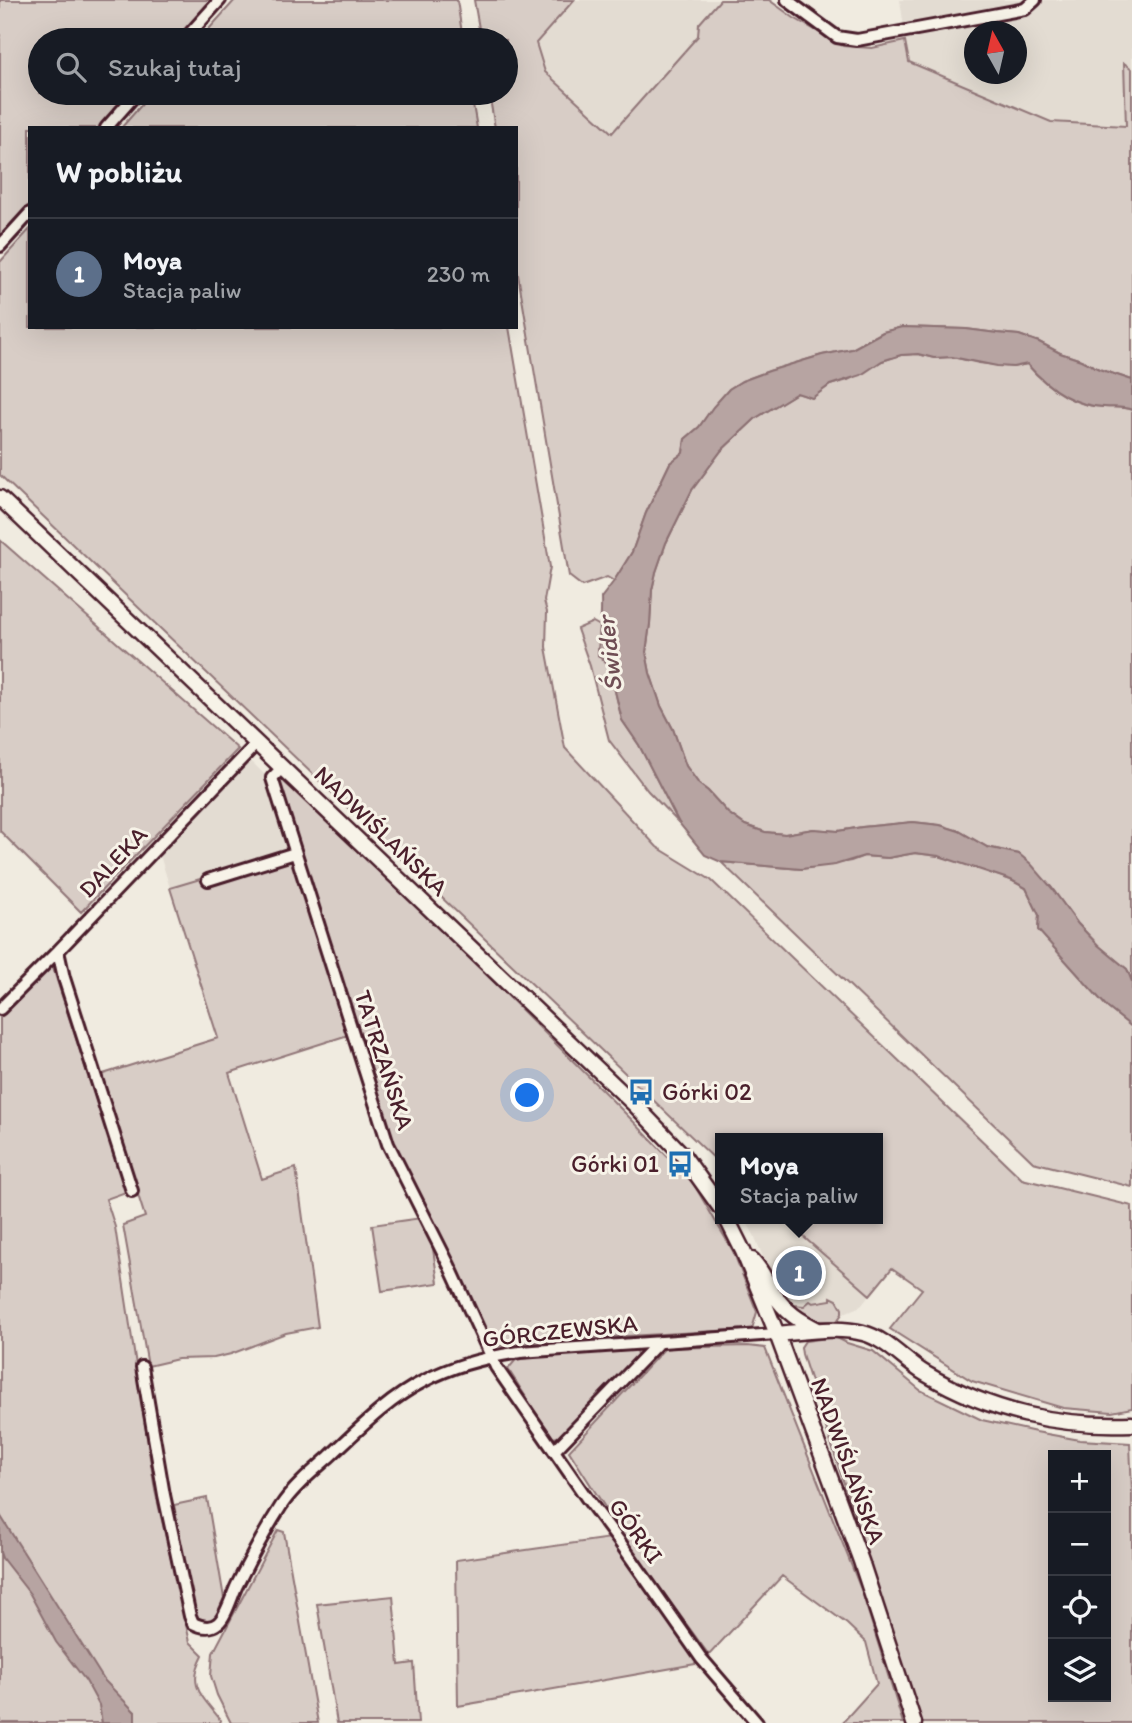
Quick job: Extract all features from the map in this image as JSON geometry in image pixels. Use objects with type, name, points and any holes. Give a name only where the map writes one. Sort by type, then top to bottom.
[{"type":"main road","name":"NADWIŚLAŃSKA","points":[[0,498],[651,1121],[682,1154],[715,1201]]},
{"type":"main road","name":"NADWIŚLAŃSKA","points":[[730,1224],[778,1334],[861,1561],[914,1723]]},
{"type":"main road","points":[[743,1251],[760,1269],[774,1294],[790,1314],[819,1331]]},
{"type":"main road","points":[[778,1334],[861,1332],[872,1336],[938,1381],[978,1400],[1066,1423],[1132,1424]]},
{"type":"street","points":[[195,28],[220,0]]},
{"type":"street","points":[[787,0],[837,37],[857,40],[1025,9],[1035,0]]},
{"type":"street","points":[[108,126],[126,105]]},
{"type":"street","points":[[0,246],[28,215]]},
{"type":"street","name":"DALEKA","points":[[0,1009],[256,744]]},
{"type":"street","name":"TATRZAŃSKA","points":[[282,768],[272,778],[388,1144],[449,1265],[491,1357]]},
{"type":"street","points":[[208,880],[296,853]]},
{"type":"street","points":[[58,951],[64,978],[132,1191]]},
{"type":"street","name":"GÓRCZEWSKA","points":[[142,1367],[164,1495],[190,1616],[193,1623],[201,1626],[217,1625],[221,1620],[236,1586],[290,1494],[355,1431],[412,1387],[443,1371],[491,1357],[566,1348],[778,1334]]},
{"type":"street","points":[[554,1451],[659,1342]]},
{"type":"street","name":"GÓRKI","points":[[491,1357],[554,1451],[701,1658],[758,1723]]},
{"type":"shaded area","points":[[0,0],[212,0],[187,28],[28,28],[28,105],[118,105],[100,126],[28,126],[28,206],[0,237]]},
{"type":"shaded area","points":[[235,0],[457,0],[461,28],[210,28]]},
{"type":"shaded area","points":[[474,0],[574,0],[536,43],[545,72],[612,133],[698,36],[699,24],[720,0],[769,0],[843,46],[872,48],[905,41],[909,62],[1051,122],[1126,126],[1124,63],[1132,69],[1132,380],[1019,335],[966,329],[902,327],[883,332],[852,349],[822,355],[742,381],[729,389],[699,427],[685,439],[683,453],[670,463],[646,513],[632,552],[614,581],[607,577],[582,586],[569,576],[518,275],[518,126],[495,126],[491,105],[518,105],[518,28],[479,28]]},
{"type":"shaded area","points":[[574,0],[720,0],[699,24],[698,36],[612,133],[545,72],[535,43]]},
{"type":"shaded area","points":[[900,0],[1132,0],[1132,69],[1124,64],[1126,126],[1051,122],[909,62]]},
{"type":"shaded area","points":[[141,105],[473,105],[477,126],[123,126]]},
{"type":"shaded area","points":[[28,231],[28,329],[509,329],[550,567],[544,601],[547,612],[546,647],[565,748],[657,847],[711,880],[1022,1179],[1132,1206],[1132,1408],[1112,1412],[1063,1408],[972,1381],[890,1329],[922,1289],[892,1268],[870,1295],[789,1224],[883,1224],[883,1133],[715,1133],[715,1159],[0,475],[0,262]]},
{"type":"shaded area","points":[[918,354],[1013,367],[1027,364],[1043,380],[1071,399],[1093,406],[1132,410],[1132,982],[1127,969],[1078,924],[1051,887],[1019,854],[987,847],[959,831],[940,825],[913,822],[838,831],[813,829],[785,834],[765,832],[745,825],[728,813],[699,784],[686,766],[673,729],[661,706],[646,652],[652,590],[666,543],[692,490],[721,451],[756,418],[797,393],[812,398],[830,385],[848,380],[882,361],[901,355]]},
{"type":"shaded area","points":[[0,540],[238,749],[81,912],[0,831]]},
{"type":"shaded area","points":[[593,622],[600,626],[598,655],[609,666],[622,720],[639,745],[679,823],[648,791],[609,740],[590,666],[577,629]]},
{"type":"shaded area","points":[[248,758],[268,778],[291,852],[170,888],[159,852]]},
{"type":"shaded area","points":[[280,778],[460,948],[693,1183],[733,1251],[757,1312],[752,1329],[555,1340],[491,1347],[391,1140],[276,782]]},
{"type":"shaded area","points":[[291,852],[348,1035],[229,1073],[262,1179],[296,1168],[318,1327],[286,1333],[214,1358],[178,1359],[148,1366],[123,1225],[145,1217],[100,1075],[218,1038],[170,888]]},
{"type":"shaded area","points":[[915,853],[962,862],[1026,888],[1039,915],[1038,930],[1108,1008],[1132,1027],[1132,1187],[1033,1162],[721,862],[801,869],[851,861],[864,856],[888,858]]},
{"type":"shaded area","points":[[52,965],[126,1192],[106,1199],[115,1227],[155,1490],[190,1642],[203,1655],[198,1665],[196,1682],[202,1696],[221,1723],[135,1723],[135,1712],[100,1708],[102,1723],[0,1723],[0,1018]]},
{"type":"shaded area","points":[[421,1218],[432,1242],[438,1283],[382,1291],[372,1225]]},
{"type":"shaded area","points":[[748,1224],[789,1224],[870,1295],[861,1306],[842,1314],[837,1300],[832,1298],[810,1302],[804,1306],[794,1305],[772,1279]]},
{"type":"shaded area","points":[[772,1279],[794,1305],[804,1306],[810,1301],[813,1303],[831,1300],[831,1297],[837,1300],[842,1314],[837,1321],[812,1321],[796,1315]]},
{"type":"shaded area","points":[[835,1337],[873,1351],[920,1390],[982,1420],[1080,1440],[1130,1443],[1132,1723],[922,1723],[801,1347],[805,1341]]},
{"type":"shaded area","points":[[629,1347],[636,1350],[635,1359],[565,1436],[552,1438],[508,1369],[519,1356]]},
{"type":"shaded area","points":[[665,1348],[765,1348],[862,1592],[903,1723],[842,1723],[877,1684],[866,1642],[847,1624],[782,1576],[709,1655],[633,1551],[569,1451]]},
{"type":"shaded area","points":[[207,1498],[224,1598],[214,1620],[195,1620],[174,1505]]},
{"type":"shaded area","points":[[278,1530],[284,1532],[318,1723],[231,1723],[211,1676],[213,1653]]},
{"type":"shaded area","points":[[610,1538],[701,1663],[458,1706],[456,1560]]},
{"type":"shaded area","points":[[393,1596],[399,1665],[414,1663],[418,1723],[337,1723],[317,1604]]},
{"type":"water","name":"Świder","points":[[902,327],[966,329],[1019,335],[1039,342],[1099,369],[1132,380],[1132,410],[1093,406],[1071,399],[1043,380],[1027,364],[997,366],[952,357],[934,358],[918,354],[901,355],[882,361],[861,375],[830,385],[812,398],[797,393],[756,418],[721,451],[692,490],[666,543],[656,572],[646,652],[650,673],[686,766],[699,784],[728,813],[745,825],[765,832],[785,834],[813,829],[838,831],[913,822],[940,825],[959,831],[987,847],[1019,854],[1051,887],[1078,924],[1127,969],[1132,982],[1132,1027],[1108,1008],[1038,930],[1039,915],[1026,888],[1011,880],[939,856],[915,853],[888,858],[864,856],[835,865],[801,869],[721,862],[705,855],[679,823],[639,745],[622,720],[609,666],[598,655],[601,598],[632,552],[646,513],[670,463],[683,453],[685,439],[699,427],[729,389],[769,371],[852,349],[883,332]]},
{"type":"water","points":[[0,1515],[104,1680],[135,1712],[135,1723],[102,1723],[99,1705],[86,1681],[56,1642],[30,1594],[2,1558]]},
{"type":"place","name":"Górki 02","points":[[641,1092]]},
{"type":"place","name":"Górki 01","points":[[680,1164]]},
{"type":"place","name":"Moya","points":[[799,1273]]}]
